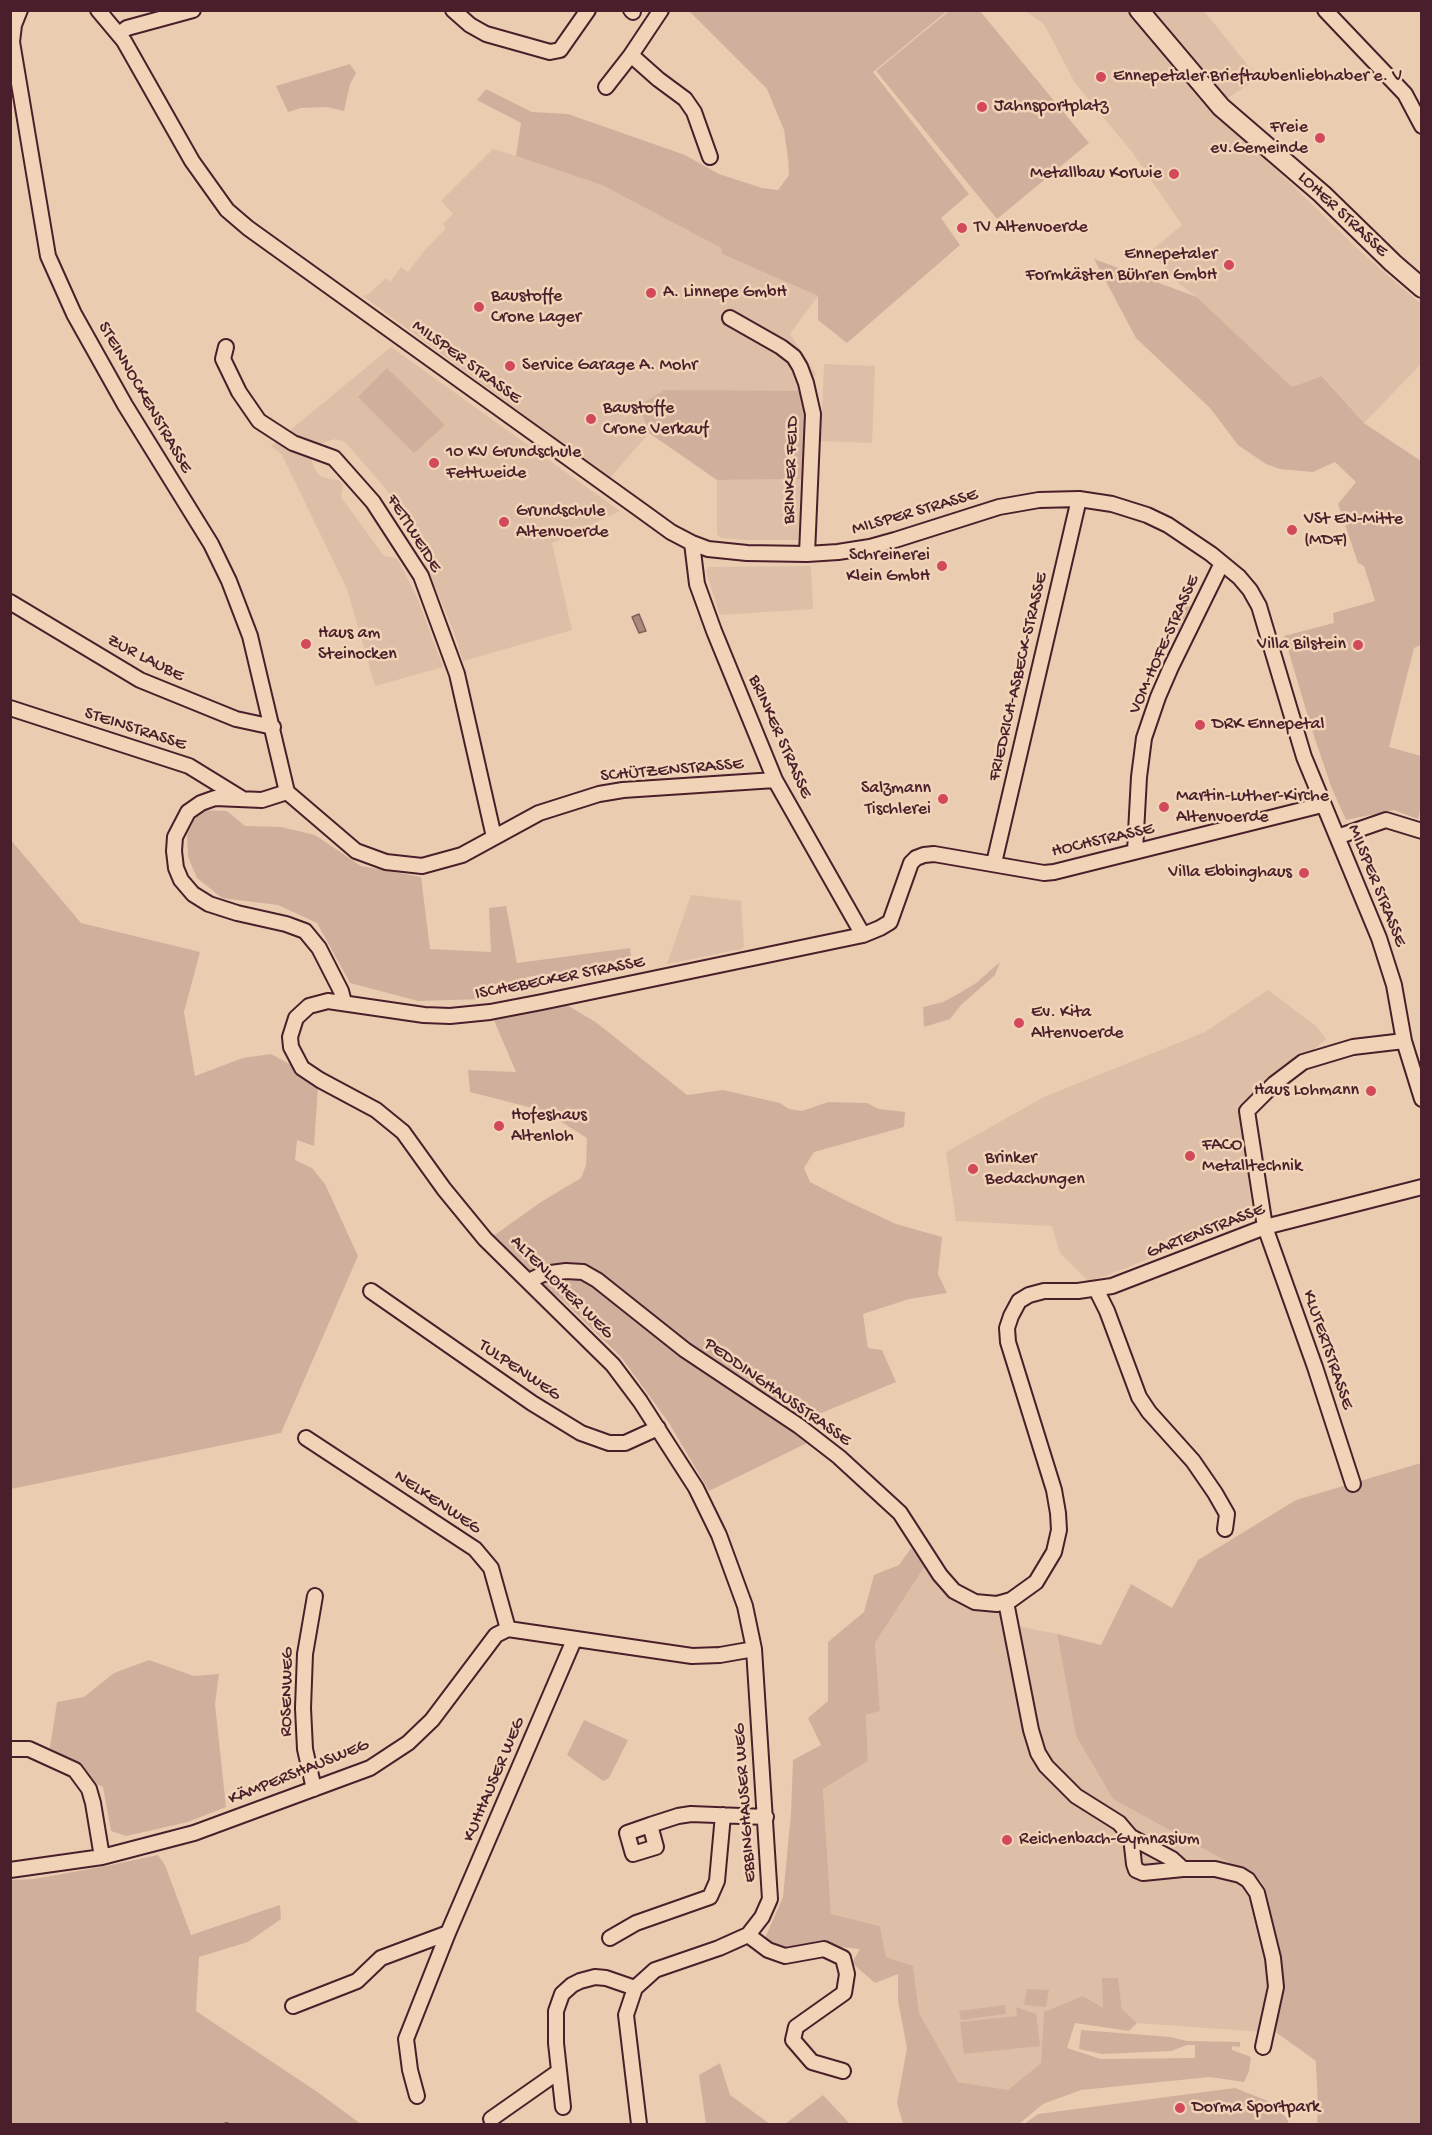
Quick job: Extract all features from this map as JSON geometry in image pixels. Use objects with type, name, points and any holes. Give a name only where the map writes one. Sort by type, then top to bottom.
[{"type":"main road","name":"LOHER STRASSE","points":[[1139,10],[1221,106],[1241,126],[1322,194],[1422,288]]},
{"type":"street","name":"STEINNOCKENSTRASSE","points":[[20,10],[11,42],[44,242],[53,271],[74,314],[125,405],[211,544],[225,572],[250,636],[287,792]]},
{"type":"street","name":"MILSPER STRASSE","points":[[98,10],[119,34],[210,189],[234,216],[656,522],[692,543],[726,552],[807,554],[870,547],[999,507],[1039,500],[1079,500],[1112,504],[1147,515],[1186,537],[1222,563],[1245,584],[1259,606],[1304,757],[1379,938],[1394,985],[1404,1041],[1422,1099]]},
{"type":"street","points":[[119,34],[127,28],[193,10]]},
{"type":"street","points":[[453,10],[470,26],[486,34],[550,52],[560,50],[588,10]]},
{"type":"street","points":[[606,87],[661,10]]},
{"type":"street","points":[[1325,10],[1405,94],[1422,126]]},
{"type":"street","points":[[631,55],[685,99],[694,112],[710,157]]},
{"type":"street","name":"BRINKER FELD","points":[[730,318],[794,357],[806,383],[813,414],[807,554]]},
{"type":"street","name":"FETTWEIDE","points":[[226,347],[223,359],[239,392],[259,421],[293,443],[334,458],[373,502],[421,576],[457,675],[494,837]]},
{"type":"street","name":"FRIEDRICH-ASBECK-STRASSE","points":[[994,863],[1079,500]]},
{"type":"street","name":"BRINKER STRASSE","points":[[692,543],[697,584],[735,685],[775,780],[863,935]]},
{"type":"street","name":"VOM-HOFE-STRASSE","points":[[1135,851],[1139,777],[1144,738],[1166,677],[1222,563]]},
{"type":"street","name":"ZUR LAUBE","points":[[10,602],[140,680],[236,719],[273,727]]},
{"type":"street","name":"STEINSTRASSE","points":[[10,708],[189,766],[243,799]]},
{"type":"street","name":"SCHÜTZENSTRASSE","points":[[287,792],[356,851],[386,862],[422,866],[462,855],[538,813],[599,794],[622,790],[775,780]]},
{"type":"street","points":[[287,792],[262,800],[215,798],[201,803],[188,812],[176,837],[174,851],[176,868],[181,880],[193,894],[209,904],[286,924],[305,932],[319,948],[341,991],[344,1002]]},
{"type":"street","name":"HOCHSTRASSE","points":[[863,935],[890,922],[911,863],[916,858],[934,854],[1044,873],[1054,872],[1322,805]]},
{"type":"street","points":[[1337,837],[1386,820],[1422,831]]},
{"type":"street","name":"ISCHEBECKER STRASSE","points":[[291,1047],[290,1037],[296,1018],[309,1006],[328,1001],[424,1015],[459,1016],[490,1012],[863,935]]},
{"type":"street","name":"KLUTERTSTRASSE","points":[[1353,1484],[1315,1366],[1265,1227],[1248,1111],[1274,1084],[1303,1062],[1353,1047],[1404,1041]]},
{"type":"street","name":"ALTENLOHER WEG","points":[[291,1047],[302,1068],[311,1075],[376,1110],[403,1132],[444,1189],[485,1239],[613,1365],[640,1401],[696,1488],[719,1535],[745,1606],[754,1649]]},
{"type":"street","name":"GARTENSTRASSE","points":[[1006,1602],[1028,1590],[1043,1573],[1054,1552],[1059,1530],[1054,1490],[1008,1342],[1007,1328],[1019,1301],[1029,1294],[1044,1291],[1096,1289],[1124,1282],[1265,1227],[1422,1186]]},
{"type":"street","name":"PEDDINGHAUSSTRASSE","points":[[529,1281],[543,1275],[566,1271],[583,1272],[597,1280],[685,1350],[799,1426],[839,1457],[900,1513],[940,1575],[954,1591],[975,1602],[992,1604],[1006,1602]]},
{"type":"street","points":[[1096,1289],[1107,1311],[1139,1397],[1149,1412],[1193,1461],[1215,1492],[1227,1514],[1225,1529]]},
{"type":"street","name":"TULPENWEG","points":[[371,1291],[532,1403],[581,1433],[609,1443],[625,1443],[658,1428]]},
{"type":"street","name":"NELKENWEG","points":[[306,1438],[475,1549],[492,1568],[508,1629]]},
{"type":"street","name":"ROSENWEG","points":[[314,1789],[306,1749],[303,1708],[305,1654],[315,1596]]},
{"type":"street","points":[[1006,1602],[1030,1730],[1038,1753],[1047,1766],[1076,1796],[1119,1823],[1131,1837],[1172,1859],[1183,1869]]},
{"type":"street","points":[[508,1629],[574,1641],[692,1656],[720,1655],[754,1649]]},
{"type":"street","name":"KÄMPERSHAUSWEG","points":[[10,1870],[102,1857],[194,1833],[370,1768],[408,1743],[432,1720],[496,1635],[508,1629]]},
{"type":"street","name":"KUHHAUSER WEG","points":[[417,2096],[405,2039],[448,1933],[574,1641]]},
{"type":"street","name":"EBBINGHAUSER WEG","points":[[748,1935],[762,1917],[770,1899],[754,1649]]},
{"type":"street","points":[[10,1749],[29,1749],[75,1770],[89,1789],[102,1857]]},
{"type":"street","points":[[650,1825],[691,1814],[766,1817]]},
{"type":"street","points":[[610,1938],[636,1923],[710,1897],[717,1881],[723,1815]]},
{"type":"street","points":[[1131,1837],[1136,1870],[1143,1874],[1183,1869],[1215,1869],[1240,1875],[1248,1880],[1257,1893],[1273,1958],[1276,1987],[1263,2047]]},
{"type":"street","points":[[293,2006],[357,1980],[381,1958],[448,1933]]},
{"type":"street","points":[[639,2124],[626,2014],[635,1988],[655,1970],[720,1948],[748,1935],[768,1950],[785,1956],[824,1949],[843,1958],[847,1974],[844,1993],[796,2027],[793,2040],[812,2062],[843,2071]]},
{"type":"street","points":[[563,2107],[558,2072],[556,2011],[562,1994],[580,1980],[596,1977],[635,1988]]},
{"type":"street","points":[[490,2119],[558,2072]]},
{"type":"shaded area","points":[[689,11],[947,11],[873,72],[969,194],[941,218],[960,245],[847,343],[818,320],[818,296],[722,254],[721,248],[602,185],[516,156],[521,123],[477,100],[486,89],[532,112],[568,114],[685,155],[719,174],[762,188],[778,190],[789,175],[788,158],[784,130],[767,89]]},
{"type":"shaded area","name":"Jahnsportplatz","points":[[949,11],[980,11],[1089,143],[997,219],[876,71]]},
{"type":"shaded area","points":[[1025,11],[1204,11],[1258,78],[1213,108],[1361,252],[1421,304],[1421,364],[1364,423],[1323,376],[1292,387],[1197,297],[1178,283],[1150,252],[1182,225],[1132,152],[1075,83],[1044,24]]},
{"type":"shaded area","points":[[350,64],[356,73],[350,84],[344,111],[327,107],[301,108],[288,112],[276,86]]},
{"type":"shaded area","points":[[493,149],[570,172],[602,185],[721,248],[722,254],[818,296],[790,334],[816,374],[803,391],[639,406],[649,433],[610,478],[363,296],[370,293],[386,278],[390,282],[401,267],[408,272],[446,228],[443,224],[453,214],[441,201]]},
{"type":"shaded area","points":[[1094,259],[1197,297],[1292,387],[1322,376],[1364,423],[1421,461],[1421,645],[1414,648],[1389,747],[1421,756],[1421,808],[1418,819],[1394,810],[1346,820],[1332,789],[1312,730],[1284,636],[1334,623],[1333,613],[1375,601],[1364,566],[1358,563],[1338,504],[1356,482],[1335,462],[1313,472],[1280,469],[1266,464],[1238,445],[1210,408],[1136,338]]},
{"type":"shaded area","name":"Grundschule Altenvoerde","points":[[391,347],[620,511],[552,543],[572,630],[463,661],[454,632],[417,545],[419,533],[385,488],[345,442],[335,439],[320,444],[314,452],[312,461],[314,468],[320,476],[339,480],[343,485],[341,497],[384,556],[397,558],[417,597],[443,667],[375,686],[347,589],[282,455],[271,446]]},
{"type":"shaded area","points":[[824,364],[875,366],[872,443],[821,441]]},
{"type":"shaded area","points":[[387,368],[445,425],[414,453],[358,397]]},
{"type":"shaded area","points":[[664,390],[803,391],[809,419],[804,479],[717,480],[649,433],[639,406]]},
{"type":"shaded area","points":[[804,479],[800,540],[748,540],[721,538],[717,534],[717,480]]},
{"type":"shaded area","points":[[811,566],[813,609],[720,615],[706,571],[709,567]]},
{"type":"shaded area","points":[[1181,599],[1190,606],[1178,631],[1170,624],[1182,605]]},
{"type":"shaded area","points":[[639,614],[646,631],[639,633],[632,617]]},
{"type":"shaded area","points":[[199,810],[227,811],[245,826],[281,827],[315,835],[361,866],[421,877],[430,949],[491,952],[489,908],[506,906],[517,963],[630,948],[632,965],[526,977],[528,988],[485,999],[418,1001],[350,983],[317,923],[278,905],[222,898],[197,878],[188,857],[187,835]]},
{"type":"shaded area","points":[[10,839],[81,923],[200,952],[184,1012],[195,1076],[243,1058],[271,1054],[291,1065],[318,1086],[314,1146],[297,1140],[295,1160],[312,1168],[325,1184],[358,1256],[281,1433],[11,1489]]},
{"type":"shaded area","points":[[691,895],[741,901],[744,946],[741,949],[667,964]]},
{"type":"shaded area","points":[[1000,962],[995,975],[961,1005],[950,1019],[924,1027],[923,1007],[943,1002],[958,994],[976,983]]},
{"type":"shaded area","points":[[1268,990],[1317,1027],[1326,1039],[1243,1110],[1253,1217],[1088,1281],[1060,1253],[1052,1226],[956,1221],[946,1152],[1044,1097],[1205,1032]]},
{"type":"shaded area","points":[[567,1005],[597,1023],[687,1095],[723,1090],[780,1103],[789,1109],[802,1111],[828,1102],[867,1103],[879,1109],[905,1112],[904,1127],[814,1152],[804,1168],[810,1182],[849,1202],[896,1224],[942,1237],[938,1274],[947,1293],[909,1299],[863,1314],[868,1348],[882,1350],[896,1382],[807,1419],[807,1443],[709,1491],[669,1423],[621,1357],[563,1301],[510,1259],[489,1239],[541,1202],[581,1178],[586,1165],[587,1138],[544,1111],[470,1092],[468,1070],[516,1072],[493,1018]]},
{"type":"shaded area","points":[[1421,1463],[1421,2124],[1317,2124],[1316,2061],[1277,2033],[1262,1881],[1113,1799],[1076,1736],[1057,1634],[1101,1645],[1131,1584],[1172,1608],[1198,1560],[1296,1500]]},
{"type":"shaded area","points":[[911,1548],[925,1566],[875,1643],[880,1711],[866,1715],[868,1761],[823,1789],[831,1914],[880,1926],[886,1957],[913,1966],[919,2013],[958,2082],[1008,2090],[1041,2063],[1044,2012],[1083,1996],[1103,2008],[1102,1978],[1118,1978],[1122,2009],[1137,2023],[1129,2031],[1075,2023],[1067,2048],[1101,2059],[1195,2058],[1195,2045],[1187,2045],[1171,2051],[1102,2054],[1079,2049],[1081,2030],[1171,2037],[1187,2041],[1240,2042],[1240,2047],[1232,2046],[1232,2050],[1251,2057],[1249,2071],[1244,2082],[1210,2077],[1081,2090],[1043,2104],[1019,2124],[903,2124],[897,2103],[907,2048],[898,2001],[898,1974],[875,1983],[852,1963],[860,1949],[822,1945],[782,1948],[765,1938],[783,1897],[791,1813],[793,1760],[821,1745],[808,1718],[828,1701],[828,1642],[864,1612],[874,1575],[899,1565]]},
{"type":"shaded area","name":"Reichenbach-Gymnasium","points":[[925,1566],[1022,1627],[1057,1634],[1076,1736],[1113,1799],[1262,1881],[1277,2033],[1137,2023],[1122,2009],[1118,1978],[1102,1978],[1104,2009],[1044,2012],[1041,2063],[1008,2090],[957,2082],[919,2013],[913,1967],[886,1957],[880,1926],[831,1914],[823,1789],[868,1761],[866,1715],[880,1711],[875,1643]]},
{"type":"shaded area","points":[[149,1660],[194,1676],[219,1674],[215,1704],[226,1807],[188,1822],[126,1836],[111,1831],[103,1787],[49,1754],[57,1702],[84,1697],[114,1673]]},
{"type":"shaded area","points":[[584,1720],[628,1740],[609,1778],[603,1781],[567,1755]]},
{"type":"shaded area","points":[[158,1855],[165,1865],[191,1935],[280,1905],[281,1919],[248,1942],[199,1957],[196,2011],[316,2091],[361,2124],[11,2124],[11,1880],[34,1879]]},
{"type":"shaded area","points":[[1027,1989],[1049,1990],[1046,2007],[1024,2005]]},
{"type":"shaded area","points":[[1005,2005],[1006,2014],[961,2020],[959,2011]]},
{"type":"shaded area","points":[[1016,2007],[1036,2014],[1040,2046],[964,2054],[960,2022],[1017,2016]]},
{"type":"shaded area","points":[[720,2063],[730,2095],[770,2124],[706,2124],[699,2075]]},
{"type":"shaded area","name":"Dorma Sportpark","points":[[1235,2088],[1268,2101],[1287,2118],[1289,2124],[1024,2124],[1038,2114]]},
{"type":"shaded area","points":[[823,2095],[850,2124],[785,2124]]},
{"type":"place","name":"Ennepetaler Brieftaubenliebhaber e. V","points":[[1101,77]]},
{"type":"place","name":"Jahnsportplatz","points":[[982,107]]},
{"type":"place","name":"Freie ev.Gemeinde","points":[[1320,138]]},
{"type":"place","name":"Metallbau Korwie","points":[[1174,174]]},
{"type":"place","name":"TV Altenvoerde","points":[[962,228]]},
{"type":"place","name":"Ennepetaler Formkästen Bühren GmbH","points":[[1229,265]]},
{"type":"place","name":"A. Linnepe GmbH","points":[[651,293]]},
{"type":"place","name":"Baustoffe Crone Lager","points":[[479,307]]},
{"type":"place","name":"Service Garage A. Mohr","points":[[510,366]]},
{"type":"place","name":"Baustoffe Crone Verkauf","points":[[591,419]]},
{"type":"place","name":"10 KV Grundschule Fettweide","points":[[434,463]]},
{"type":"place","name":"Grundschule Altenvoerde","points":[[504,522]]},
{"type":"place","name":"VSt EN-Mitte (MDF)","points":[[1292,530]]},
{"type":"place","name":"Schreinerei Klein GmbH","points":[[942,566]]},
{"type":"place","name":"Haus am Steinocken","points":[[306,644]]},
{"type":"place","name":"Villa Bilstein","points":[[1358,645]]},
{"type":"place","name":"DRK Ennepetal","points":[[1200,725]]},
{"type":"place","name":"Salzmann Tischlerei","points":[[943,799]]},
{"type":"place","name":"Martin-Luther-Kirche Altenvoerde","points":[[1164,807]]},
{"type":"place","name":"Villa Ebbinghaus","points":[[1304,873]]},
{"type":"place","name":"Ev. Kita Altenvoerde","points":[[1019,1023]]},
{"type":"place","name":"Haus Lohmann","points":[[1371,1091]]},
{"type":"place","name":"Hofeshaus Altenloh","points":[[499,1126]]},
{"type":"place","name":"FACO Metalltechnik","points":[[1190,1156]]},
{"type":"place","name":"Brinker Bedachungen","points":[[973,1169]]},
{"type":"place","name":"Reichenbach-Gymnasium","points":[[1007,1840]]},
{"type":"place","name":"Dorma Sportpark","points":[[1180,2108]]}]
